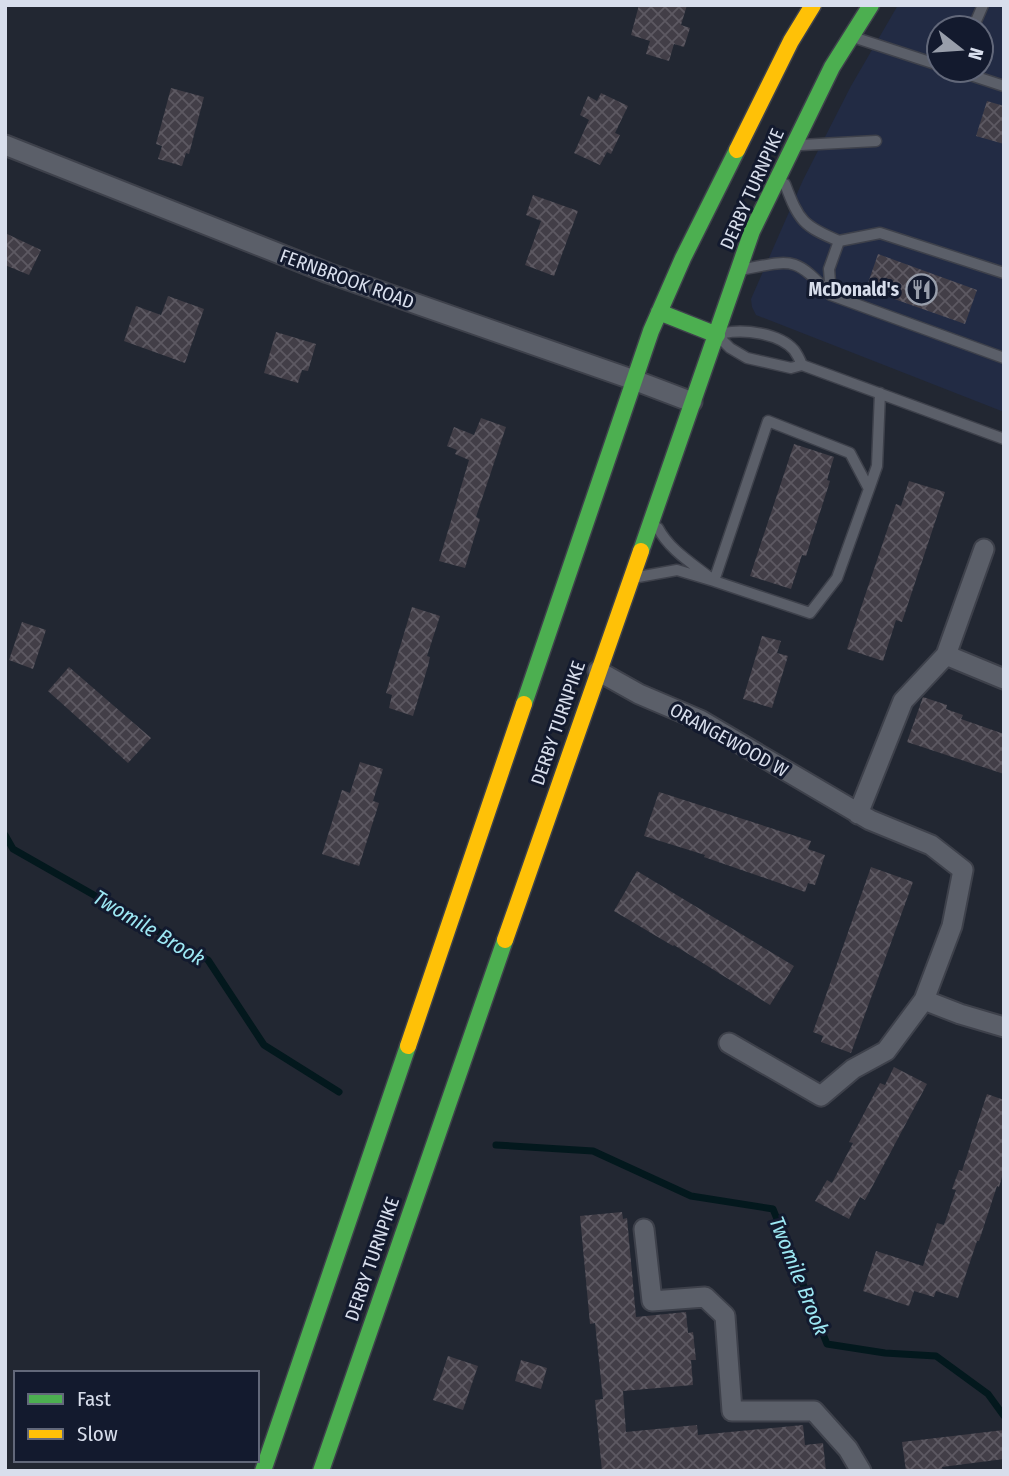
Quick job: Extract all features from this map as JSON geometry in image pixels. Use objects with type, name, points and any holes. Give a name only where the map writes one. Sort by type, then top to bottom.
[{"type":"highway","name":"DERBY TURNPIKE","points":[[263,1471],[651,331],[683,258],[743,137],[791,41],[813,5]]},
{"type":"highway","name":"DERBY TURNPIKE","points":[[321,1471],[752,231],[832,67],[871,5]]},
{"type":"highway","points":[[659,312],[717,335]]},
{"type":"street","name":"FERNBROOK ROAD","points":[[5,145],[328,273],[692,402]]},
{"type":"street","points":[[858,814],[903,701],[946,655],[984,549]]},
{"type":"street","points":[[946,655],[1004,679]]},
{"type":"street","name":"ORANGEWOOD W","points":[[598,671],[639,694],[700,720],[858,814],[931,845],[963,870],[952,926],[924,1000],[886,1051],[853,1069],[821,1096],[729,1043]]},
{"type":"street","points":[[924,1000],[1004,1027]]},
{"type":"street","points":[[644,1229],[652,1301],[705,1297],[725,1316],[732,1411],[814,1411],[848,1449],[861,1471]]},
{"type":"lane","points":[[852,36],[925,60]]},
{"type":"lane","points":[[794,145],[876,141]]},
{"type":"lane","points":[[780,173],[792,203],[805,224],[814,231],[839,242],[880,233],[1004,273]]},
{"type":"lane","points":[[831,295],[829,269],[839,242]]},
{"type":"lane","points":[[738,271],[777,262],[794,264],[808,271],[831,295],[1004,358]]},
{"type":"lane","points":[[717,335],[738,330],[783,341],[795,351],[802,365]]},
{"type":"lane","points":[[717,335],[730,348],[747,358],[791,368],[802,365],[1004,439]]},
{"type":"lane","points":[[631,579],[677,570],[810,613],[837,578],[877,466],[880,393]]},
{"type":"lane","points":[[714,581],[768,421],[850,453],[869,489]]},
{"type":"lane","points":[[652,518],[662,537],[714,581]]},
{"type":"shaded area","points":[[898,5],[1004,5],[1004,412],[756,315],[751,299],[803,180],[851,86]]},
{"type":"building","points":[[639,5],[687,5],[681,25],[690,28],[684,47],[674,44],[669,61],[646,54],[650,41],[631,35]]},
{"type":"building","points":[[171,88],[204,97],[189,154],[186,153],[182,166],[158,159],[162,146],[156,144]]},
{"type":"building","points":[[601,93],[628,106],[615,133],[620,135],[611,154],[607,152],[600,165],[574,153],[589,120],[580,115],[588,96],[597,101]]},
{"type":"building","points":[[987,101],[1004,106],[1004,144],[976,136]]},
{"type":"building","points":[[533,195],[578,211],[554,276],[525,265],[541,221],[526,215]]},
{"type":"building","points":[[5,233],[41,250],[29,275],[5,265]]},
{"type":"building","name":"McDonald's","points":[[878,254],[977,290],[965,324],[866,289]]},
{"type":"building","points":[[168,296],[204,309],[185,363],[124,341],[136,306],[161,315]]},
{"type":"building","points":[[276,332],[316,344],[308,371],[302,370],[298,383],[264,373]]},
{"type":"building","points":[[481,418],[506,427],[476,517],[480,519],[465,568],[439,561],[469,460],[455,454],[457,450],[447,446],[454,427],[474,435]]},
{"type":"building","points":[[794,444],[834,457],[827,480],[830,481],[806,556],[802,555],[791,589],[750,576]]},
{"type":"building","points":[[909,481],[945,492],[902,622],[896,620],[883,661],[847,649],[896,504],[901,506]]},
{"type":"building","points":[[412,607],[440,616],[427,656],[430,657],[428,666],[413,716],[389,708],[392,695],[386,693]]},
{"type":"building","points":[[22,622],[46,630],[33,669],[9,660]]},
{"type":"building","points":[[762,636],[781,641],[777,653],[788,656],[772,708],[743,699]]},
{"type":"building","points":[[69,667],[151,738],[128,763],[48,691]]},
{"type":"building","points":[[923,697],[947,705],[946,709],[963,715],[961,719],[1004,734],[1004,774],[907,742]]},
{"type":"building","points":[[360,762],[383,769],[373,801],[379,803],[359,866],[322,854],[342,790],[350,793]]},
{"type":"building","points":[[659,792],[811,841],[808,849],[825,855],[815,885],[808,883],[805,892],[644,836]]},
{"type":"building","points":[[871,867],[913,882],[851,1053],[821,1042],[823,1036],[813,1032]]},
{"type":"building","points":[[637,871],[794,966],[770,1005],[614,911]]},
{"type":"building","points":[[894,1067],[927,1084],[865,1200],[860,1197],[849,1219],[815,1201],[827,1180],[832,1183],[853,1143],[849,1142],[880,1083],[885,1085]]},
{"type":"building","points":[[987,1094],[1004,1100],[1004,1170],[958,1298],[936,1291],[934,1297],[914,1291],[909,1306],[863,1291],[876,1251],[923,1266],[937,1223],[944,1225],[956,1190],[952,1189],[959,1170],[962,1171]]},
{"type":"building","points":[[622,1212],[623,1219],[627,1218],[636,1317],[686,1312],[688,1333],[693,1332],[696,1360],[691,1360],[693,1385],[623,1391],[626,1432],[697,1425],[698,1435],[803,1425],[805,1445],[823,1443],[826,1471],[602,1471],[595,1400],[603,1399],[595,1323],[590,1324],[580,1216]]},
{"type":"building","points":[[448,1356],[478,1366],[463,1410],[433,1400]]},
{"type":"building","points":[[521,1360],[547,1368],[541,1389],[515,1381]]},
{"type":"building","points":[[1004,1430],[1004,1459],[942,1467],[943,1471],[906,1471],[902,1442]]},
{"type":"waterway","name":"Twomile Brook","points":[[5,835],[13,849],[208,960],[264,1045],[339,1092]]},
{"type":"waterway","name":"Twomile Brook","points":[[496,1145],[593,1151],[691,1196],[773,1209],[827,1344],[885,1353],[936,1356],[988,1394],[1004,1416]]},
{"type":"traffic: fast","points":[[641,551],[752,231],[832,67],[871,5]]},
{"type":"traffic: fast","points":[[524,704],[651,331],[683,258],[737,150]]},
{"type":"traffic: fast","points":[[659,312],[717,335]]},
{"type":"traffic: fast","points":[[321,1471],[505,940]]},
{"type":"traffic: fast","points":[[263,1471],[408,1046]]},
{"type":"traffic: slow","points":[[737,150],[791,41],[813,5]]},
{"type":"traffic: slow","points":[[505,940],[641,551]]},
{"type":"traffic: slow","points":[[408,1046],[524,704]]},
{"type":"place","name":"McDonald's","points":[[922,289]]}]
